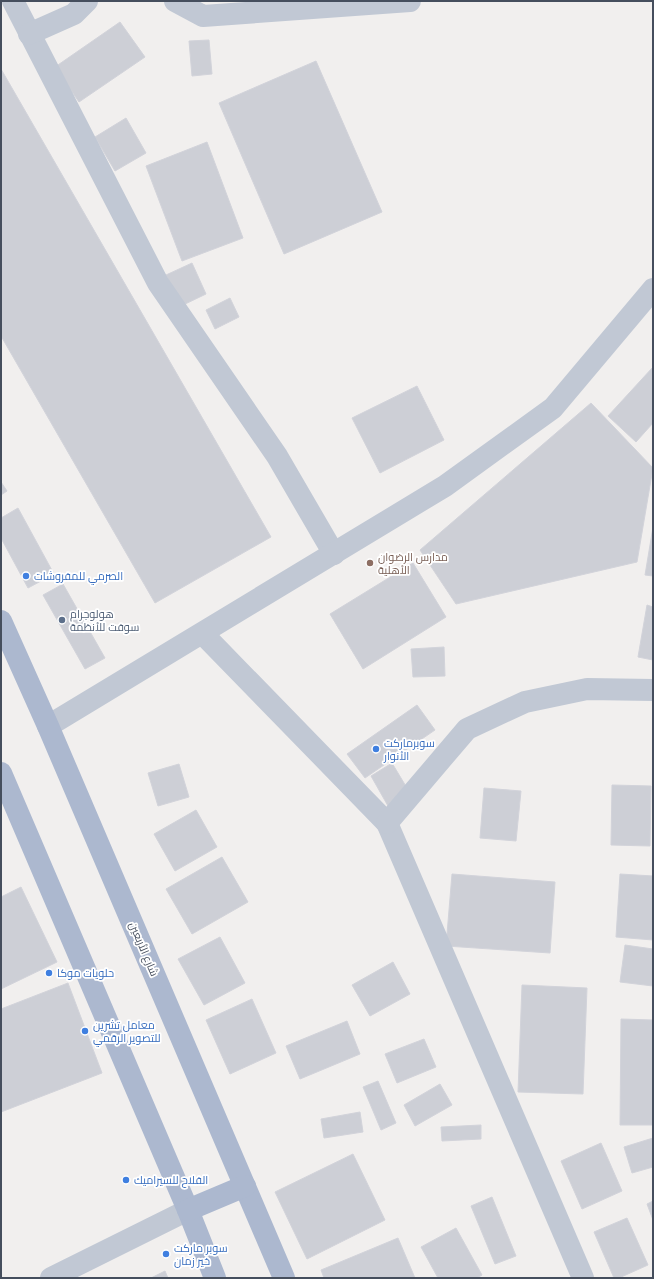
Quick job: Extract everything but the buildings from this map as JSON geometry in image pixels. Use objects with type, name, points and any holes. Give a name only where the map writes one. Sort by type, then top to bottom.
[{"type":"main road","name":"شارع الأربعين","points":[[1,620],[48,726],[284,1278]]},
{"type":"main road","points":[[1,773],[188,1210],[215,1278]]},
{"type":"main road","points":[[188,1210],[245,1186]]},
{"type":"street","points":[[13,1],[158,283],[277,456],[334,554]]},
{"type":"street","points":[[29,34],[74,14],[87,1]]},
{"type":"street","points":[[175,1],[203,16],[410,1]]},
{"type":"street","points":[[48,726],[445,486],[553,408],[653,288]]},
{"type":"street","points":[[202,634],[387,823],[583,1278]]},
{"type":"street","points":[[387,823],[467,729],[525,702],[580,690],[653,690]]},
{"type":"street","points":[[51,1278],[188,1210]]},
{"type":"place","name":"مدارس الرضوان الأهلية","points":[[370,563]]},
{"type":"place","name":"الصرمي للمفروشات","points":[[26,576]]},
{"type":"place","name":"هولوجرام سوفت للأنظمة","points":[[62,620]]},
{"type":"place","name":"سوبرماركت الأنوار","points":[[376,749]]},
{"type":"place","name":"حلويات موكا","points":[[49,973]]},
{"type":"place","name":"معامل تشرين للتصوير الرقمي","points":[[85,1031]]},
{"type":"place","name":"الفلاح للسيراميك","points":[[126,1180]]},
{"type":"place","name":"سوبر ماركت خير زمان","points":[[166,1254]]}]
